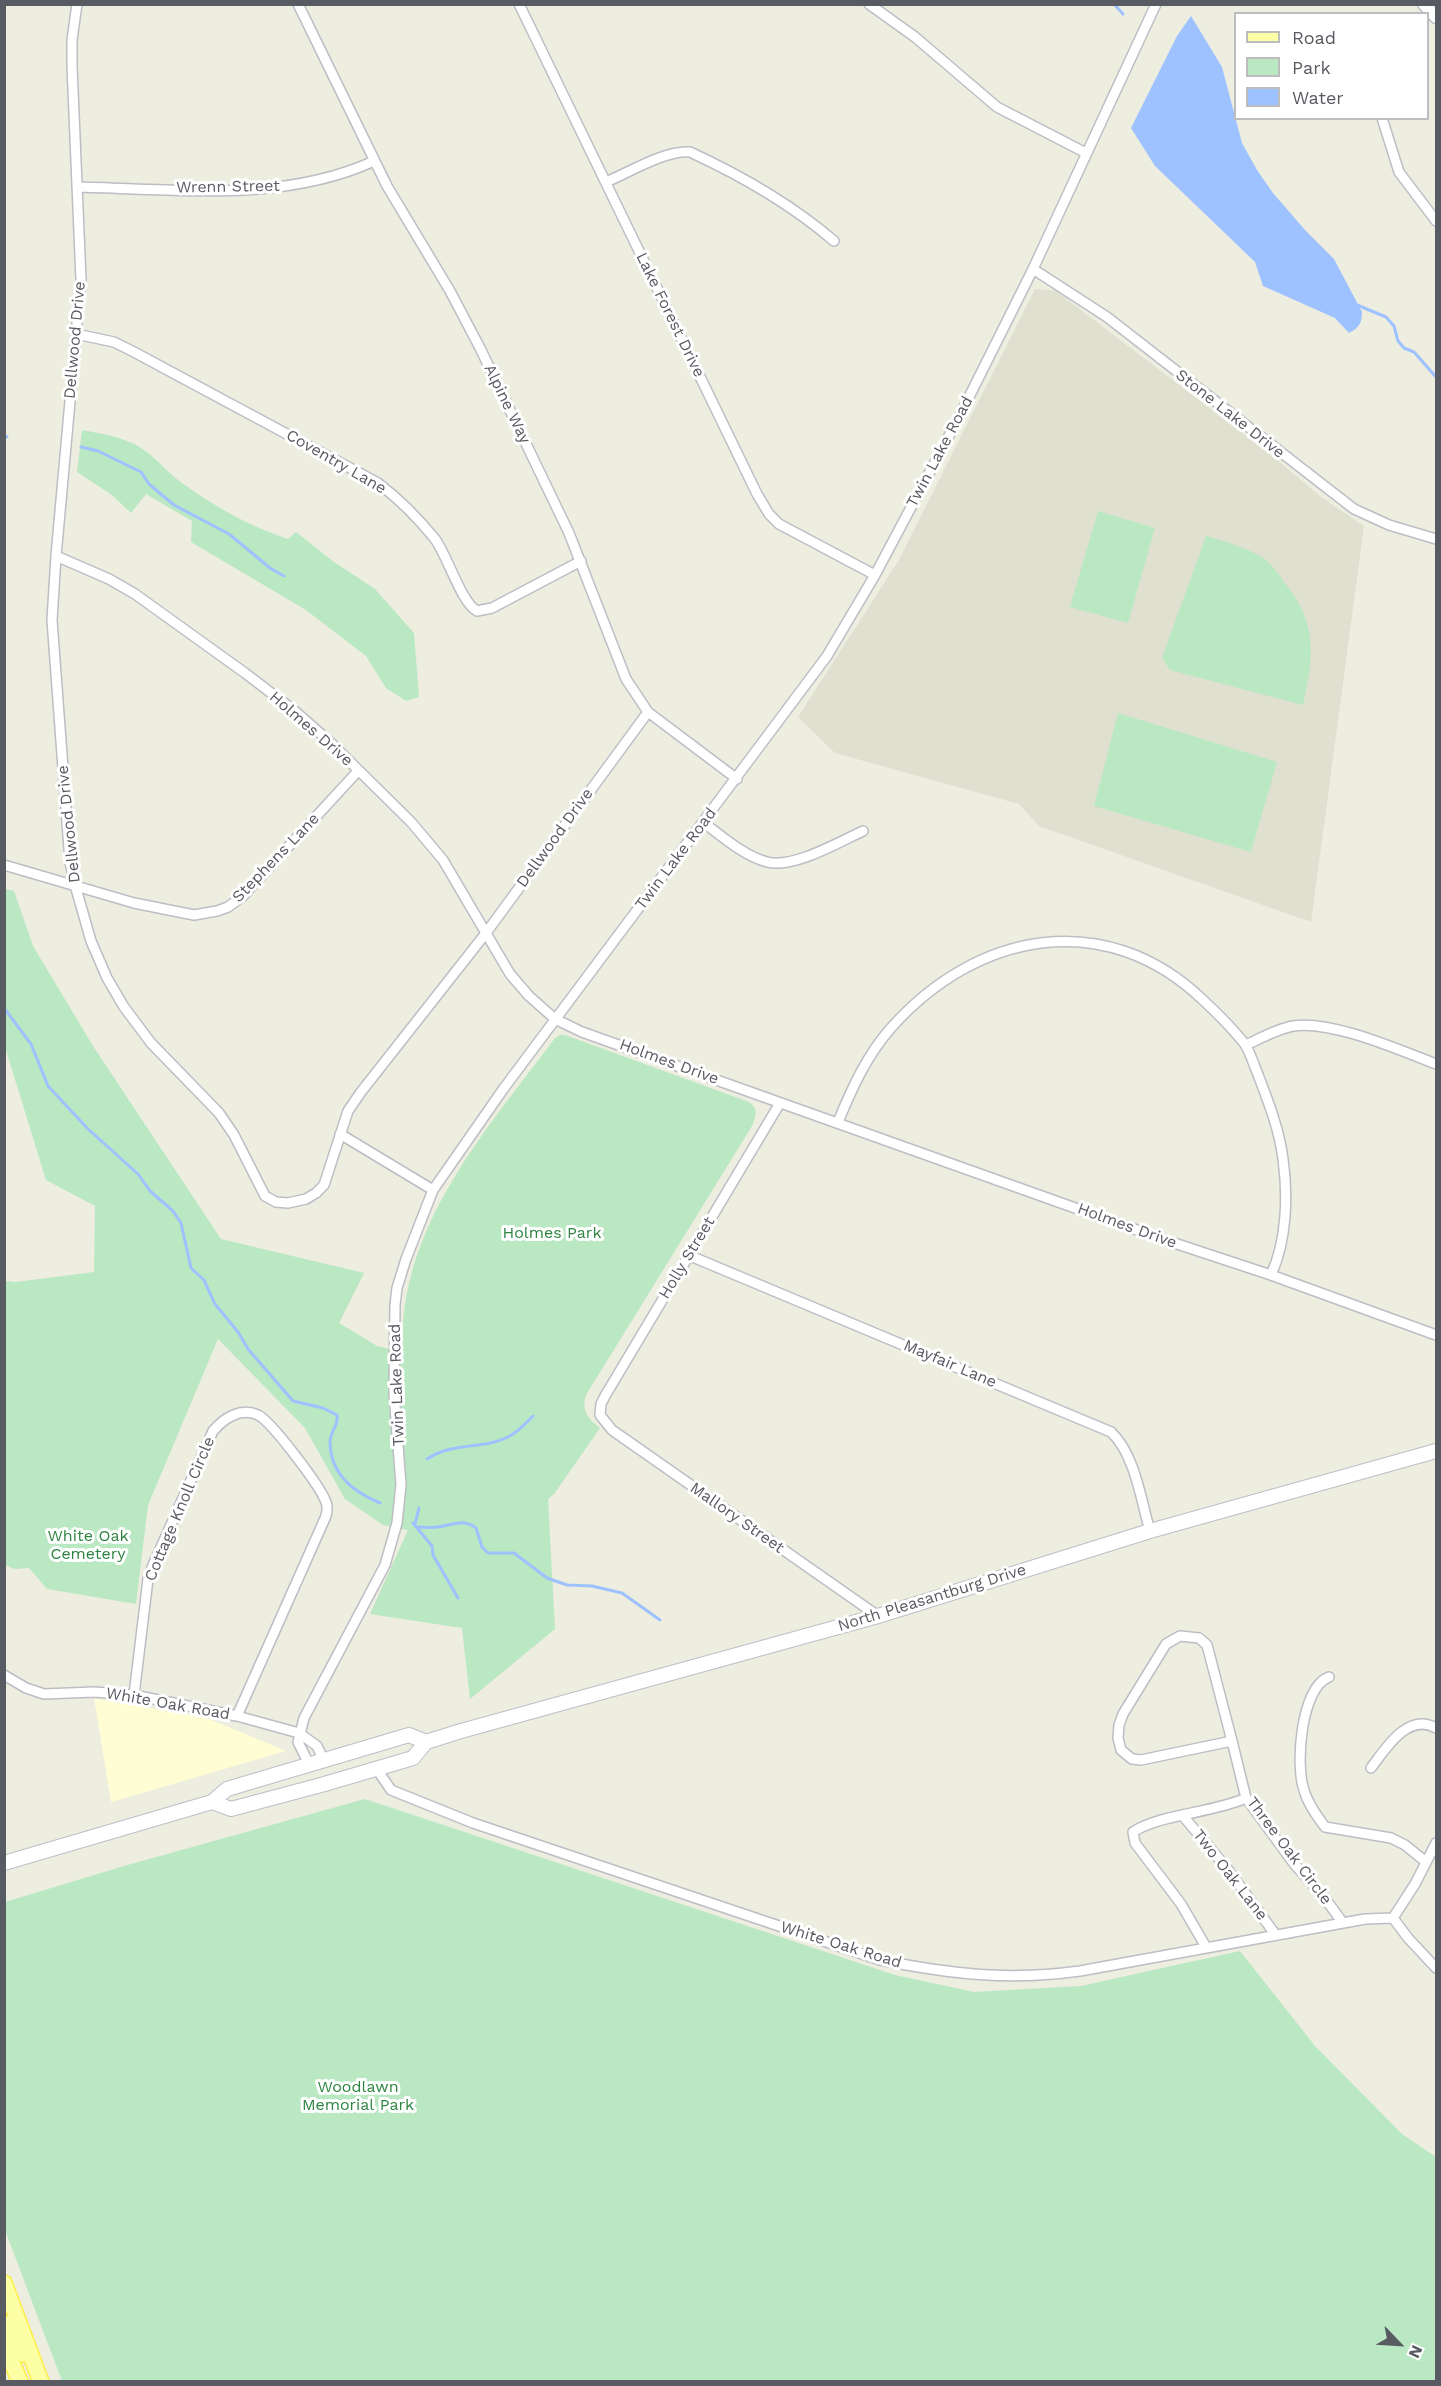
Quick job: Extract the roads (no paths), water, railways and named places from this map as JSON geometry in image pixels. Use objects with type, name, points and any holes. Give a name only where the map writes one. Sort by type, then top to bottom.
[{"type":"main road","name":"North Pleasantburg Drive","points":[[212,1802],[231,1809],[413,1758],[426,1742],[461,1731],[878,1616],[1150,1531],[1437,1451]]},
{"type":"main road","name":"North Pleasantburg Drive","points":[[4,1863],[212,1802],[227,1789],[323,1759],[409,1735],[426,1742]]},
{"type":"main road","points":[[4,2283],[40,2382]]},
{"type":"main road","points":[[4,2323],[40,2382]]},
{"type":"main road","points":[[4,2343],[20,2381]]},
{"type":"main road","points":[[4,2370],[20,2381]]},
{"type":"street","name":"Dellwood Drive","points":[[77,4],[72,66],[81,280],[52,620],[70,862],[91,941],[106,978],[151,1043],[219,1113],[234,1134],[265,1196],[276,1202],[288,1203],[306,1199],[324,1185],[348,1111],[361,1092],[486,933],[648,712]]},
{"type":"street","name":"Alpine Way","points":[[298,4],[374,161],[400,210],[450,291],[480,348],[581,561],[626,679],[648,712],[737,779]]},
{"type":"street","name":"Lake Forest Drive","points":[[519,4],[757,494],[769,514],[787,528],[875,575]]},
{"type":"street","points":[[869,4],[915,37],[997,107],[1086,153]]},
{"type":"street","name":"Twin Lake Road","points":[[299,1733],[304,1717],[384,1565],[397,1523],[401,1485],[393,1375],[396,1297],[411,1244],[433,1190],[555,1019],[818,670],[875,575],[958,419],[1033,269],[1156,4]]},
{"type":"street","points":[[1383,120],[1399,172],[1437,221]]},
{"type":"street","points":[[606,182],[668,155],[680,151],[690,152],[777,198],[805,216],[834,241]]},
{"type":"street","name":"Wrenn Street","points":[[77,187],[268,189],[321,179],[374,161]]},
{"type":"street","name":"Stone Lake Drive","points":[[1033,269],[1107,317],[1354,509],[1389,525],[1437,539]]},
{"type":"street","name":"Coventry Lane","points":[[76,334],[114,342],[378,483],[405,506],[435,540],[448,560],[467,602],[477,611],[492,608],[581,561]]},
{"type":"street","name":"Holmes Drive","points":[[56,556],[109,579],[135,594],[296,712],[411,822],[443,860],[510,974],[529,996],[555,1019],[582,1032],[1437,1335]]},
{"type":"street","name":"Stephens Lane","points":[[4,865],[172,912],[205,914],[228,907],[256,883],[358,771]]},
{"type":"street","points":[[704,823],[741,850],[766,862],[779,863],[795,860],[863,831]]},
{"type":"street","points":[[838,1122],[866,1062],[892,1027],[913,1006],[956,974],[991,957],[1025,945],[1064,940],[1119,949],[1146,959],[1193,990],[1246,1045],[1273,1113],[1281,1141],[1285,1172],[1284,1219],[1276,1265],[1271,1275]]},
{"type":"street","points":[[1246,1045],[1294,1026],[1311,1026],[1329,1028],[1377,1042],[1437,1064]]},
{"type":"street","name":"Holly Street","points":[[600,1415],[601,1404],[605,1396],[780,1102]]},
{"type":"street","points":[[340,1134],[433,1190]]},
{"type":"street","name":"Mayfair Lane","points":[[688,1255],[1111,1432],[1121,1441],[1128,1453],[1150,1531]]},
{"type":"street","name":"Cottage Knoll Circle","points":[[134,1695],[148,1579],[153,1565],[213,1431],[232,1415],[253,1413],[266,1421],[316,1484],[327,1509],[326,1516],[237,1716]]},
{"type":"street","name":"Mallory Street","points":[[600,1415],[612,1430],[878,1616]]},
{"type":"street","name":"Three Oak Circle","points":[[1232,1741],[1141,1760],[1132,1759],[1121,1749],[1118,1730],[1123,1714],[1166,1644],[1175,1638],[1189,1636],[1199,1638],[1207,1645],[1232,1741],[1246,1798],[1295,1865],[1324,1897],[1343,1923]]},
{"type":"street","name":"White Oak Road","points":[[4,1675],[26,1688],[44,1694],[94,1692],[134,1695],[237,1716],[299,1733],[317,1746],[323,1759]]},
{"type":"street","points":[[1329,1677],[1319,1682],[1314,1692],[1300,1743],[1301,1779],[1310,1805],[1325,1827],[1391,1838],[1426,1862]]},
{"type":"street","points":[[1371,1768],[1407,1727],[1422,1723],[1437,1728]]},
{"type":"street","points":[[299,1733],[298,1743],[309,1764]]},
{"type":"street","name":"White Oak Road","points":[[376,1768],[391,1790],[473,1823],[880,1960],[955,1974],[1045,1976],[1275,1934],[1365,1919],[1393,1918]]},
{"type":"street","points":[[1206,1947],[1181,1904],[1132,1836],[1132,1832],[1146,1825],[1229,1806],[1246,1798]]},
{"type":"street","name":"Two Oak Lane","points":[[1183,1816],[1226,1867],[1275,1934]]},
{"type":"street","points":[[1437,1843],[1393,1918],[1408,1938],[1437,1968]]},
{"type":"water","points":[[1191,16],[1222,67],[1234,120],[1236,120],[1242,143],[1257,170],[1273,193],[1305,230],[1334,259],[1362,312],[1359,325],[1349,333],[1335,318],[1263,286],[1255,262],[1155,166],[1131,128],[1177,36]]},
{"type":"waterway","points":[[1114,4],[1123,14]]},
{"type":"waterway","points":[[1357,305],[1386,317],[1394,326],[1398,341],[1404,348],[1414,352],[1436,377]]},
{"type":"waterway","points":[[81,447],[98,451],[141,472],[149,484],[174,505],[229,534],[270,568],[284,576]]},
{"type":"waterway","points":[[4,1008],[31,1044],[48,1086],[88,1129],[138,1174],[150,1191],[173,1211],[181,1223],[191,1268],[204,1280],[215,1304],[238,1332],[248,1349],[293,1401],[323,1408],[337,1415],[330,1442],[334,1463],[352,1487],[380,1503]]},
{"type":"waterway","points":[[427,1459],[448,1450],[508,1437],[533,1416]]},
{"type":"waterway","points":[[415,1524],[419,1508]]},
{"type":"waterway","points":[[413,1523],[432,1546],[433,1555],[458,1598]]},
{"type":"waterway","points":[[418,1527],[467,1523],[476,1528],[482,1547],[488,1553],[514,1553],[547,1578],[567,1585],[592,1586],[622,1593],[660,1620]]},
{"type":"park label","name":"Holmes Park","points":[[552,1233]]},
{"type":"park label","name":"White Oak Cemetery","points":[[88,1545]]},
{"type":"park label","name":"Woodlawn Memorial Park","points":[[358,2096]]}]
